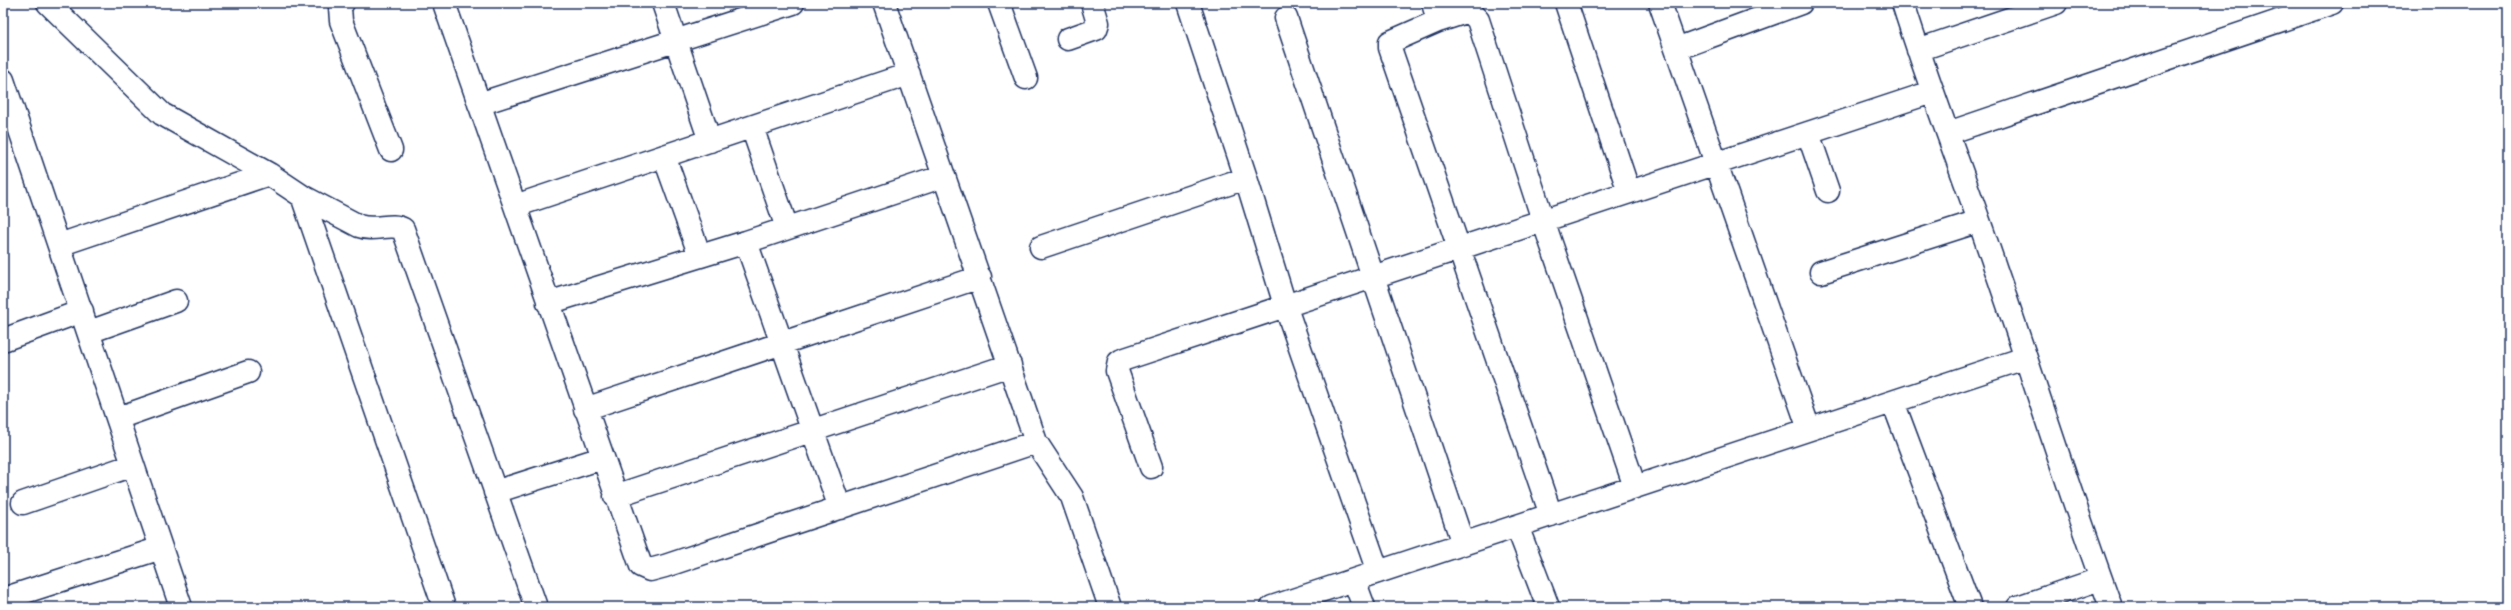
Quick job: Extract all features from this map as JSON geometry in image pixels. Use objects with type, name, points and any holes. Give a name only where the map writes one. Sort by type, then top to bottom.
[{"type":"street","points":[[48,3],[162,114],[269,174],[302,196],[369,230],[398,226],[403,229],[536,607]]},
{"type":"street","points":[[343,3],[340,7],[341,21],[391,150]]},
{"type":"street","points":[[444,3],[638,563],[641,566],[650,570],[1036,442]]},
{"type":"street","points":[[662,3],[710,141]]},
{"type":"street","points":[[480,104],[792,3]]},
{"type":"street","points":[[884,3],[1036,442],[1072,497],[1110,607]]},
{"type":"street","points":[[999,3],[1026,78]]},
{"type":"street","points":[[1068,39],[1096,29],[1098,23],[1092,3]]},
{"type":"street","points":[[1188,3],[1286,305],[1378,572]]},
{"type":"street","points":[[1566,3],[1629,192]]},
{"type":"street","points":[[1660,3],[1809,430]]},
{"type":"street","points":[[1676,49],[1749,12],[1801,3]]},
{"type":"street","points":[[1903,3],[1932,92],[1979,221],[2100,579],[2111,607]]},
{"type":"street","points":[[1918,50],[2056,3]]},
{"type":"street","points":[[1948,133],[2332,3]]},
{"type":"street","points":[[1551,515],[1390,48],[1390,42],[1435,12],[1469,11],[1478,20],[1543,220],[1635,487]]},
{"type":"street","points":[[1286,18],[1463,544]]},
{"type":"street","points":[[515,206],[909,74]]},
{"type":"street","points":[[3,80],[90,332],[181,607]]},
{"type":"street","points":[[1151,467],[1117,371],[1118,362],[1286,305],[1932,92]]},
{"type":"street","points":[[752,127],[787,228]]},
{"type":"street","points":[[1808,133],[1828,191]]},
{"type":"street","points":[[664,156],[700,256]]},
{"type":"street","points":[[59,245],[269,174]]},
{"type":"street","points":[[548,303],[746,242],[944,176]]},
{"type":"street","points":[[1041,248],[1246,178]]},
{"type":"street","points":[[302,196],[444,607]]},
{"type":"street","points":[[1821,272],[1979,221]]},
{"type":"street","points":[[746,242],[840,508]]},
{"type":"street","points":[[585,409],[980,277]]},
{"type":"street","points":[[90,332],[176,301]]},
{"type":"street","points":[[3,340],[82,311]]},
{"type":"street","points":[[1272,607],[2025,358]]},
{"type":"street","points":[[615,496],[1010,365]]},
{"type":"street","points":[[118,418],[248,372]]},
{"type":"street","points":[[1893,402],[1970,607]]},
{"type":"street","points":[[495,492],[602,458]]},
{"type":"street","points":[[23,503],[133,465]]},
{"type":"street","points":[[1517,526],[1548,607]]},
{"type":"street","points":[[3,599],[161,548]]},
{"type":"street","points":[[2018,607],[2100,579]]},
{"type":"street","points":[[1354,580],[1364,607]]}]
